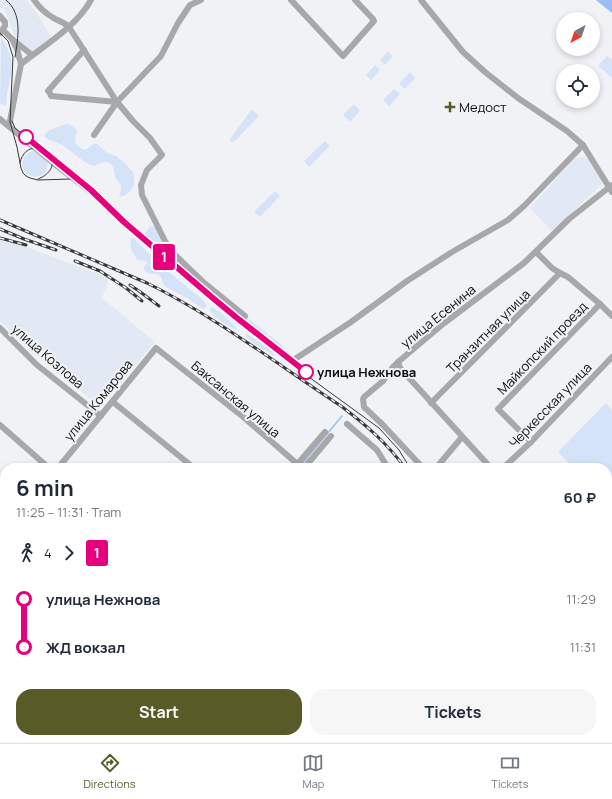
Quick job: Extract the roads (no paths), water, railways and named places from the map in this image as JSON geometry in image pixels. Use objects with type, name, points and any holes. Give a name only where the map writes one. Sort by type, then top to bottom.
[{"type":"street","points":[[34,0],[43,10],[69,27],[117,102],[150,138],[162,155],[147,170],[141,185],[142,195],[164,241],[172,252],[202,281],[245,316]]},
{"type":"street","points":[[20,64],[69,27],[91,0]]},
{"type":"street","points":[[94,135],[117,102],[161,56],[178,23],[190,5],[201,0]]},
{"type":"street","points":[[291,0],[343,56],[374,21],[355,0]]},
{"type":"street","points":[[421,0],[464,52],[484,72],[524,102],[567,131],[583,145],[611,188],[569,219],[536,252],[552,268],[560,274],[568,277],[612,316]]},
{"type":"street","points":[[0,16],[4,22],[3,30],[32,55]]},
{"type":"street","points":[[9,126],[20,64],[17,49],[12,39]]},
{"type":"street","points":[[84,50],[48,91],[50,92],[51,96],[117,102]]},
{"type":"street","points":[[0,119],[114,210]]},
{"type":"street","points":[[295,359],[351,322],[407,281],[452,252],[508,220],[524,206],[583,145]]},
{"type":"street","name":"улица Есенина","points":[[418,463],[367,411],[363,403],[364,397],[383,381],[398,362],[443,324],[524,263],[536,252]]},
{"type":"street","name":"Транзитная улица","points":[[431,403],[560,274]]},
{"type":"street","name":"Майкопский проезд","points":[[531,442],[498,409],[600,304]]},
{"type":"street","name":"улица Козлова","points":[[0,328],[37,365],[101,416]]},
{"type":"street","name":"улица Комарова","points":[[62,463],[156,348]]},
{"type":"street","name":"Баксанская улица","points":[[156,348],[242,416],[295,463]]},
{"type":"street","name":"Черкесская улица","points":[[508,463],[531,442],[612,357]]},
{"type":"street","points":[[398,362],[404,373],[486,463]]},
{"type":"street","points":[[113,402],[188,463]]},
{"type":"street","points":[[347,424],[377,450],[385,463]]},
{"type":"street","points":[[0,425],[43,463]]},
{"type":"street","points":[[302,463],[325,432]]},
{"type":"street","points":[[303,463],[331,436]]},
{"type":"street","points":[[440,463],[462,437]]},
{"type":"water","points":[[596,0],[612,0],[612,13]]},
{"type":"waterway","points":[[303,463],[342,416]]},
{"type":"tram line","points":[[6,0],[15,12],[17,19],[18,34],[15,57]]},
{"type":"tram line","points":[[0,33],[8,41],[13,57],[10,122],[23,173],[30,178],[38,180],[71,179],[90,191],[158,256],[235,321],[379,428],[399,450],[407,463]]},
{"type":"tram line","points":[[12,121],[15,128],[79,180]]},
{"type":"tram line","name":"1","points":[[26,137],[91,190],[160,254],[237,318],[306,372]]},
{"type":"tram line","points":[[20,163],[22,156],[26,152],[38,147]]},
{"type":"tram line","points":[[38,179],[45,176],[52,167],[52,160],[50,157]]},
{"type":"railway","points":[[0,220],[147,283],[173,296],[222,326],[341,406],[376,435],[401,463]]},
{"type":"railway","points":[[0,229],[56,250]]},
{"type":"railway","points":[[0,238],[26,245]]},
{"type":"railway","points":[[75,261],[100,271],[126,288],[142,301]]},
{"type":"railway","points":[[130,285],[159,306]]},
{"type":"place","name":"Медост","points":[[450,107]]},
{"type":"place","name":"улица Нежнова","points":[[306,372]]}]
